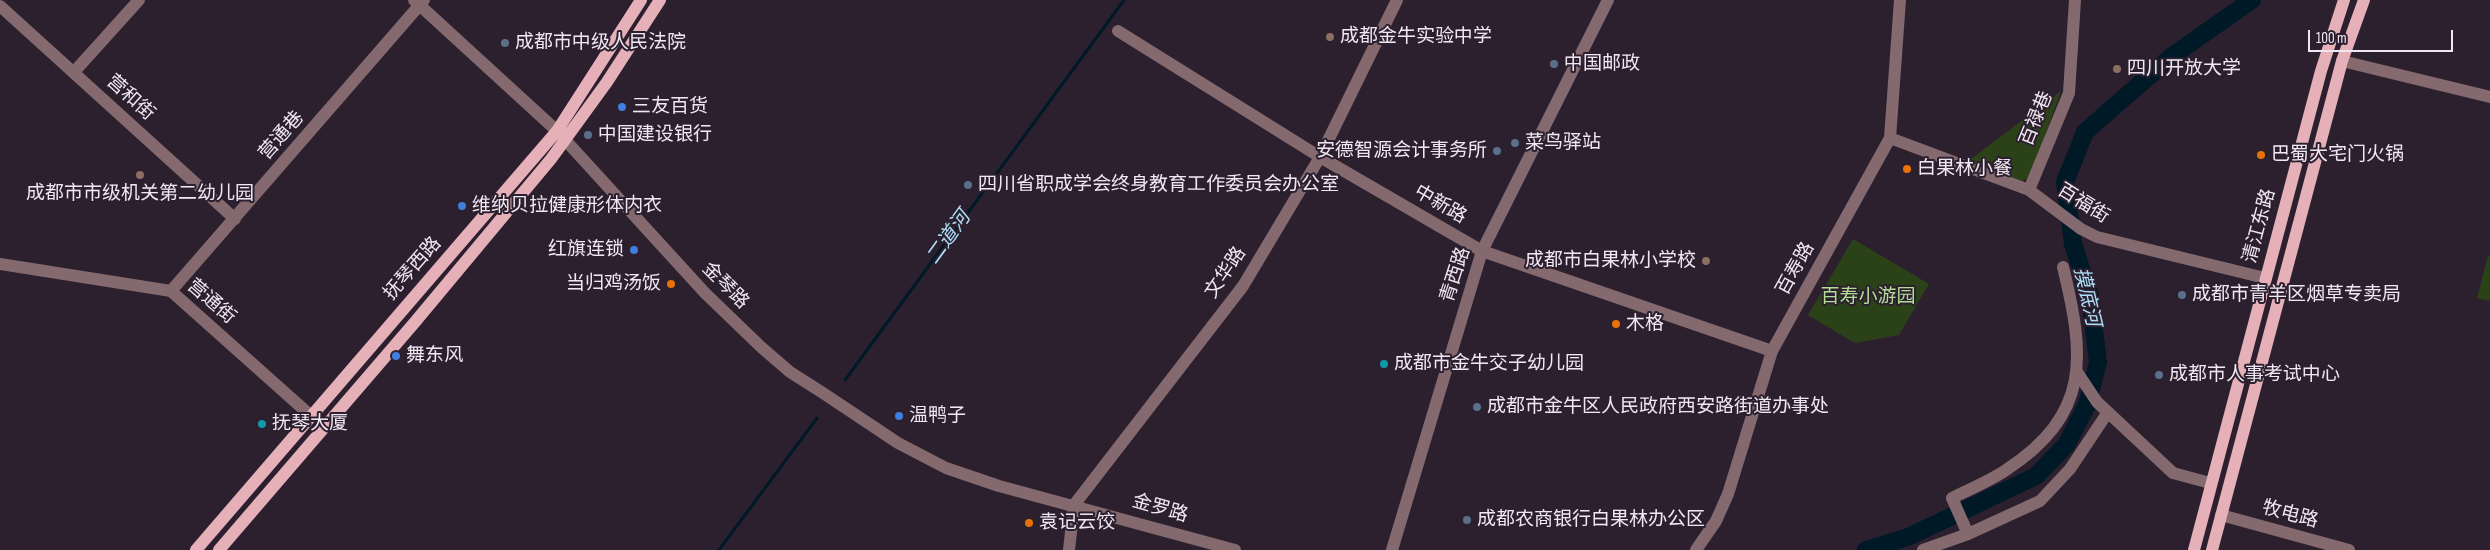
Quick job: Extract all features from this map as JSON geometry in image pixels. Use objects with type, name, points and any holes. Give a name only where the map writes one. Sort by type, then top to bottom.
[{"type":"main road","name":"抚琴西路","points":[[219,550],[422,314],[561,135],[641,0]]},
{"type":"main road","name":"抚琴西路","points":[[196,550],[310,415],[607,82],[660,0]]},
{"type":"main road","name":"清江东路","points":[[2194,550],[2265,278],[2325,59],[2344,0]]},
{"type":"main road","name":"清江东路","points":[[2212,550],[2342,61],[2364,2]]},
{"type":"street","points":[[74,72],[138,0]]},
{"type":"street","name":"文华路","points":[[1074,505],[1243,286],[1320,157],[1397,0]]},
{"type":"street","name":"青西路","points":[[1392,550],[1482,251],[1608,0]]},
{"type":"street","name":"百寿路","points":[[1696,550],[1716,521],[1728,494],[1772,351],[1890,138],[1900,0]]},
{"type":"street","name":"百禄巷","points":[[2029,190],[2069,93],[2076,0]]},
{"type":"street","name":"金琴路","points":[[419,2],[561,135],[705,293],[790,372],[898,443],[946,468],[999,486],[1074,505]]},
{"type":"street","name":"营通巷","points":[[171,291],[235,219],[419,2]]},
{"type":"street","name":"营和街","points":[[0,6],[235,219]]},
{"type":"street","name":"中新路","points":[[1118,30],[1320,157],[1482,251],[1772,351]]},
{"type":"street","points":[[2342,61],[2490,97]]},
{"type":"street","name":"百福街","points":[[1890,138],[2029,190],[2081,228],[2097,237],[2265,278]]},
{"type":"street","name":"营通街","points":[[0,264],[171,291],[310,415]]},
{"type":"street","points":[[1965,529],[1952,498],[2005,471],[2039,446],[2059,422],[2071,398],[2079,375],[2075,316],[2063,267]]},
{"type":"street","points":[[2079,375],[2097,402],[2173,473],[2210,483]]},
{"type":"street","points":[[1923,550],[1965,529],[2040,501],[2070,469],[2108,412]]},
{"type":"street","points":[[1069,550],[1074,505]]},
{"type":"street","name":"金罗路","points":[[1074,505],[1236,550]]},
{"type":"street","name":"牧电路","points":[[2221,515],[2349,550]]},
{"type":"green space","points":[[2061,91],[2030,177],[2022,181],[1967,162]]},
{"type":"green space","name":"百寿小游园","points":[[1853,239],[1929,284],[1899,335],[1855,343],[1808,315]]},
{"type":"green space","points":[[2488,256],[2490,256],[2490,301],[2477,298]]},
{"type":"waterway","name":"二道河","points":[[845,380],[1124,0]]},
{"type":"waterway","name":"摸底河","points":[[1866,550],[1908,537],[2036,476],[2066,445],[2087,405],[2098,362],[2090,296],[2073,244],[2065,182],[2085,132],[2172,56],[2252,0]]},
{"type":"waterway","name":"二道河","points":[[719,550],[817,418]]},
{"type":"place","name":"成都金牛实验中学","points":[[1330,37]]},
{"type":"place","name":"成都市中级人民法院","points":[[505,43]]},
{"type":"place","name":"中国邮政","points":[[1554,64]]},
{"type":"place","name":"四川开放大学","points":[[2117,69]]},
{"type":"place","name":"三友百货","points":[[622,107]]},
{"type":"place","name":"中国建设银行","points":[[588,135]]},
{"type":"place","name":"菜鸟驿站","points":[[1515,143]]},
{"type":"place","name":"安德智源会计事务所","points":[[1497,151]]},
{"type":"place","name":"巴蜀大宅门火锅","points":[[2261,155]]},
{"type":"place","name":"白果林小餐","points":[[1907,169]]},
{"type":"place","name":"成都市市级机关第二幼儿园","points":[[140,175]]},
{"type":"place","name":"四川省职成学会终身教育工作委员会办公室","points":[[968,185]]},
{"type":"place","name":"维纳贝拉健康形体内衣","points":[[462,206]]},
{"type":"place","name":"红旗连锁","points":[[634,250]]},
{"type":"place","name":"成都市白果林小学校","points":[[1706,261]]},
{"type":"place","name":"当归鸡汤饭","points":[[671,284]]},
{"type":"place","name":"成都市青羊区烟草专卖局","points":[[2182,295]]},
{"type":"place","name":"木格","points":[[1616,324]]},
{"type":"place","name":"舞东风","points":[[396,356]]},
{"type":"place","name":"成都市金牛交子幼儿园","points":[[1384,364]]},
{"type":"place","name":"成都市人事考试中心","points":[[2159,375]]},
{"type":"place","name":"成都市金牛区人民政府西安路街道办事处","points":[[1477,407]]},
{"type":"place","name":"温鸭子","points":[[899,416]]},
{"type":"place","name":"抚琴大厦","points":[[262,424]]},
{"type":"place","name":"成都农商银行白果林办公区","points":[[1467,520]]},
{"type":"place","name":"袁记云饺","points":[[1029,523]]}]
